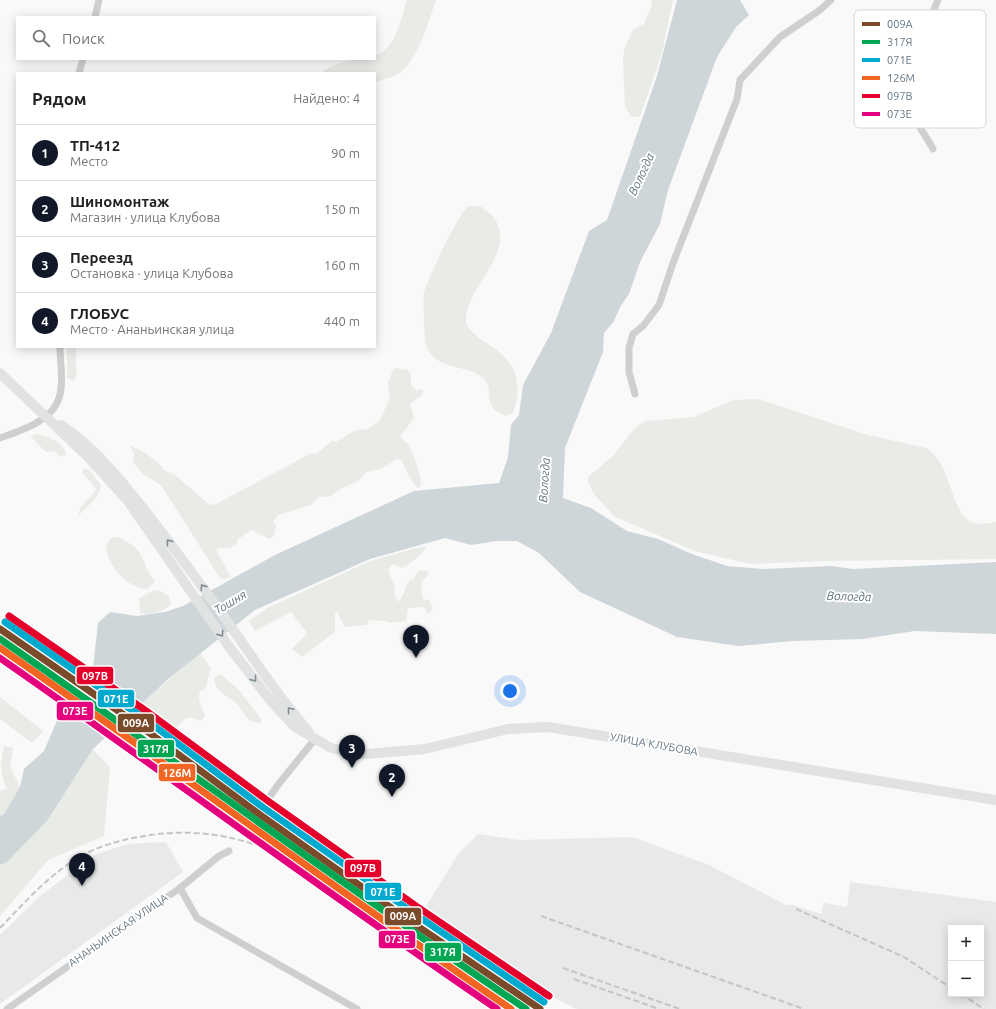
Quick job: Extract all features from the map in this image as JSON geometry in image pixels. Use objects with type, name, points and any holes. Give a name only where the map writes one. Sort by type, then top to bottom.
[{"type":"main road","points":[[0,373],[46,416],[75,435],[115,474],[193,573],[285,704],[316,739]]},
{"type":"main road","name":"УЛИЦА КЛУБОВА","points":[[46,416],[106,476],[128,501],[230,648],[283,715],[295,727],[331,748],[347,752],[382,753],[425,749],[508,729],[548,727],[996,800]]},
{"type":"street","points":[[94,16],[99,0]]},
{"type":"street","points":[[635,394],[629,372],[629,348],[633,334],[643,326],[659,305],[673,263],[737,100],[740,80],[780,37],[820,10],[831,0]]},
{"type":"street","points":[[934,10],[938,0]]},
{"type":"street","points":[[78,72],[83,60]]},
{"type":"street","points":[[921,128],[933,149]]},
{"type":"street","points":[[0,438],[27,428],[46,416],[57,403],[59,396],[60,348]]},
{"type":"street","points":[[265,804],[277,786],[316,739]]},
{"type":"street","name":"АНАНЬИНСКАЯ УЛИЦА","points":[[7,1009],[180,888],[219,856],[229,851]]},
{"type":"street","points":[[180,888],[197,918],[357,1009]]},
{"type":"shaded area","points":[[407,0],[436,0],[419,47],[409,64],[397,74],[390,78],[376,82],[376,72],[322,72],[340,63],[354,60],[376,60],[376,55],[388,47],[393,40],[400,24]]},
{"type":"shaded area","points":[[652,0],[673,0],[662,53],[640,117],[632,117],[625,107],[623,59],[625,47],[633,30],[644,24],[651,8]]},
{"type":"shaded area","points":[[468,206],[480,206],[494,218],[500,230],[500,243],[496,256],[468,307],[466,319],[469,328],[508,361],[515,374],[518,391],[513,413],[506,416],[493,408],[488,384],[483,378],[471,371],[442,363],[431,354],[426,345],[424,292],[451,233]]},
{"type":"shaded area","points":[[67,348],[76,348],[77,375],[74,381],[67,378]]},
{"type":"shaded area","points":[[394,368],[408,370],[411,375],[411,385],[417,391],[421,389],[424,390],[421,396],[410,404],[414,418],[400,437],[409,446],[414,458],[419,472],[420,487],[417,488],[401,460],[397,459],[381,469],[366,472],[358,481],[340,489],[331,496],[319,497],[311,505],[278,515],[273,522],[276,524],[274,535],[270,539],[251,530],[237,540],[237,544],[230,548],[218,548],[216,550],[231,577],[222,579],[218,575],[161,485],[143,474],[135,465],[133,459],[134,454],[130,445],[145,453],[160,464],[164,470],[175,475],[210,505],[216,504],[312,453],[315,455],[332,441],[336,442],[354,431],[368,429],[379,421],[390,399],[388,382]]},
{"type":"shaded area","points":[[758,399],[868,435],[926,448],[935,455],[941,465],[955,500],[966,518],[977,524],[996,522],[996,559],[824,561],[750,564],[695,551],[615,517],[594,494],[588,483],[588,477],[613,456],[635,428],[645,421],[694,417],[733,400]]},
{"type":"shaded area","points":[[36,434],[45,436],[59,443],[66,455],[60,457],[55,451],[46,452],[32,438],[33,435]]},
{"type":"shaded area","points":[[84,469],[87,469],[94,475],[101,485],[96,498],[79,515],[79,511],[83,504],[96,489],[82,472]]},
{"type":"shaded area","points":[[119,537],[135,547],[141,555],[149,573],[155,581],[148,589],[140,588],[126,581],[114,568],[110,561],[106,546],[111,538]]},
{"type":"shaded area","points":[[427,546],[419,556],[409,564],[402,568],[393,564],[388,570],[395,588],[394,593],[398,602],[409,581],[411,579],[413,580],[419,570],[428,571],[429,575],[422,582],[421,588],[423,599],[429,600],[433,609],[428,614],[424,607],[408,608],[406,621],[390,623],[385,621],[369,620],[367,625],[345,627],[337,612],[335,614],[335,632],[302,657],[292,649],[307,633],[291,612],[255,631],[249,621],[267,608],[370,561]]},
{"type":"shaded area","points":[[155,590],[169,596],[171,604],[157,613],[140,613],[139,598]]},
{"type":"shaded area","points":[[200,653],[211,668],[205,690],[200,691],[199,695],[199,701],[205,716],[201,721],[189,717],[182,721],[177,728],[161,728],[148,717],[133,710]]},
{"type":"shaded area","points":[[220,674],[239,690],[262,720],[260,723],[255,723],[248,719],[235,702],[218,690],[214,678]]},
{"type":"shaded area","points":[[0,697],[43,731],[32,743],[0,719]]},
{"type":"shaded area","points":[[4,746],[13,748],[10,767],[20,787],[4,814],[0,816],[0,790],[7,789],[1,768]]},
{"type":"shaded area","points":[[93,749],[110,768],[104,836],[48,860],[0,916],[0,865],[7,862],[47,821]]},
{"type":"shaded area","points":[[478,834],[519,840],[632,837],[709,865],[786,905],[793,905],[821,914],[824,903],[847,907],[850,882],[996,902],[996,1009],[577,1009],[544,993],[477,946],[426,906],[459,853]]},
{"type":"shaded area","points":[[166,842],[183,872],[0,1004],[0,935],[40,896],[96,854],[128,844]]},
{"type":"water","points":[[677,0],[740,0],[749,15],[736,27],[717,57],[668,190],[660,224],[640,262],[629,294],[620,307],[614,321],[604,333],[603,352],[565,448],[563,498],[591,508],[627,531],[658,539],[692,554],[727,566],[763,569],[832,566],[853,569],[996,562],[996,634],[915,631],[862,639],[794,641],[738,646],[677,637],[580,592],[539,553],[517,541],[496,541],[471,545],[445,538],[370,559],[255,610],[167,680],[93,749],[47,821],[7,862],[0,865],[0,816],[4,814],[20,787],[24,769],[44,751],[63,707],[92,677],[98,623],[110,612],[137,616],[165,612],[183,606],[275,555],[414,491],[499,483],[508,457],[511,425],[519,415],[523,385],[551,333],[589,231],[607,220],[657,76]]},
{"type":"railway","points":[[0,928],[53,876],[64,867],[89,852],[119,841],[150,835],[171,833],[213,835],[232,838],[252,844],[271,851],[309,870],[422,944],[517,1009]]},
{"type":"railway","points":[[796,909],[904,957],[948,986]]},
{"type":"railway","points":[[541,916],[804,1009]]},
{"type":"railway","points":[[563,968],[680,1009]]},
{"type":"railway","points":[[574,979],[659,1009]]},
{"type":"railway","points":[[966,997],[984,1009]]},
{"type":"transit line","name":"097В","points":[[9,616],[149,713],[268,801],[419,908],[549,996]]},
{"type":"transit line","name":"071Е","points":[[5,622],[145,719],[264,808],[544,1002]]},
{"type":"transit line","name":"009А","points":[[0,629],[140,726],[259,814],[410,921],[540,1009]]},
{"type":"transit line","name":"317Я","points":[[0,639],[393,918],[526,1009]]},
{"type":"transit line","name":"126М","points":[[0,648],[511,1009]]},
{"type":"transit line","name":"073Е","points":[[0,658],[434,966],[497,1009]]},
{"type":"place","name":"ТП-412","points":[[416,658]]},
{"type":"place","name":"Переезд","points":[[352,768]]},
{"type":"place","name":"Шиномонтаж","points":[[392,797]]},
{"type":"place","name":"ГЛОБУС","points":[[82,886]]},
{"type":"water label","name":"Вологда","points":[[641,174]]},
{"type":"water label","name":"Вологда","points":[[544,480]]},
{"type":"water label","name":"Вологда","points":[[849,596]]},
{"type":"water label","name":"Тошня","points":[[230,602]]}]
